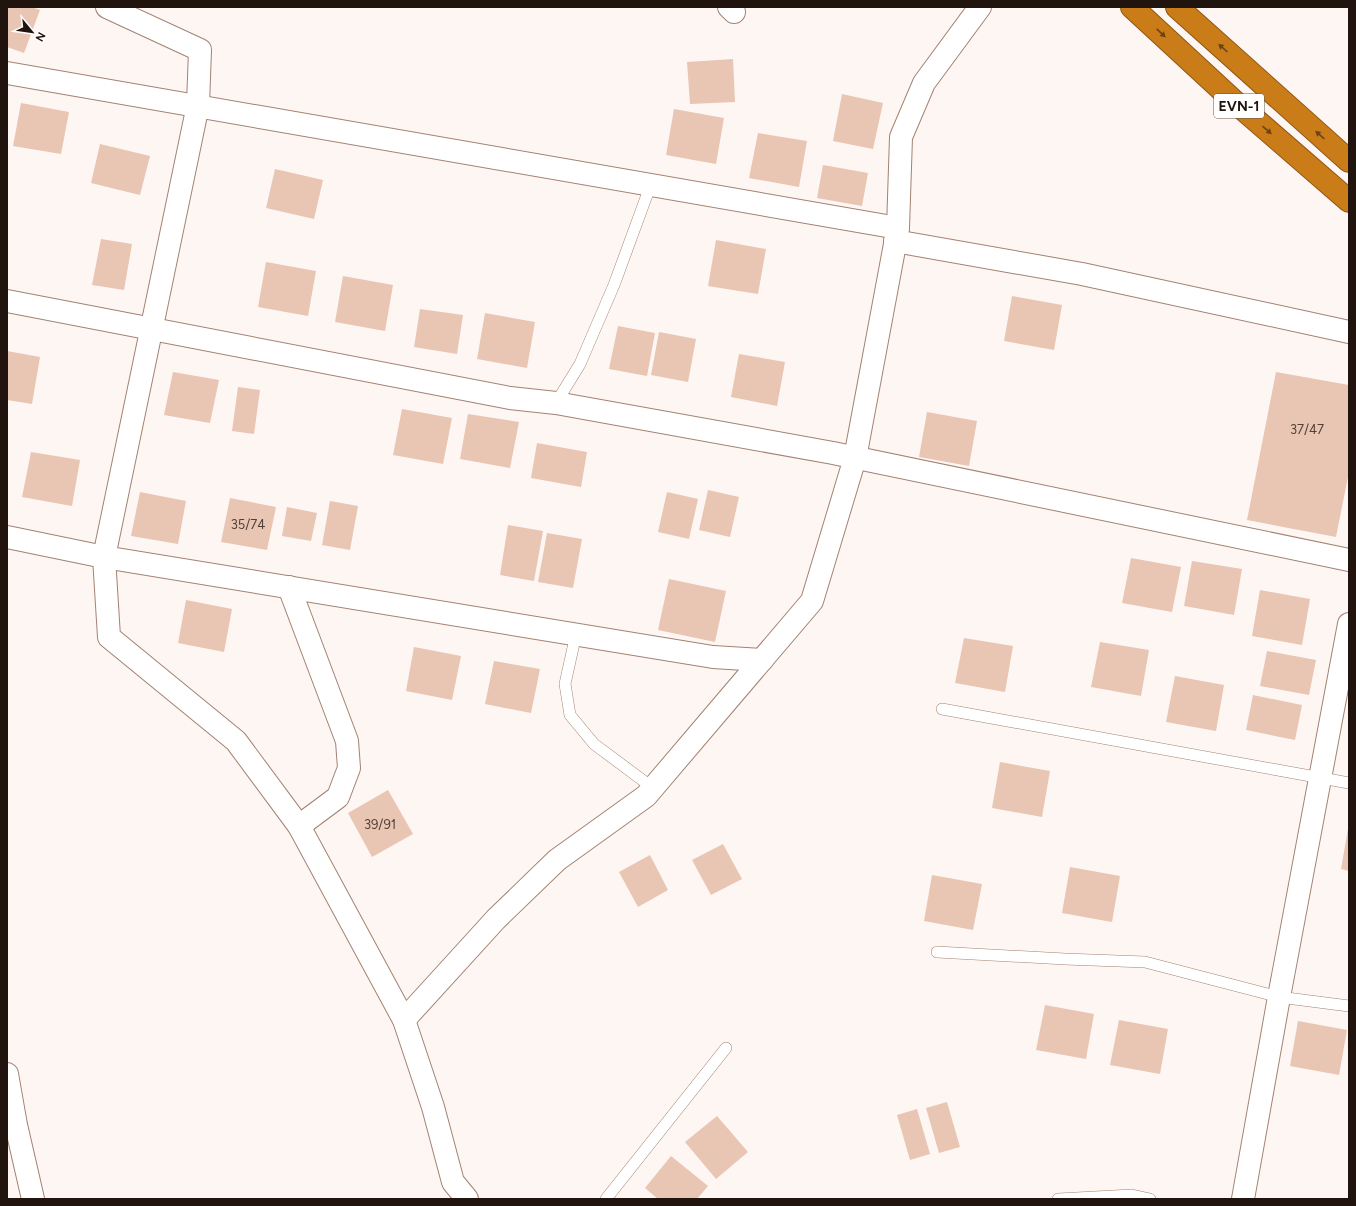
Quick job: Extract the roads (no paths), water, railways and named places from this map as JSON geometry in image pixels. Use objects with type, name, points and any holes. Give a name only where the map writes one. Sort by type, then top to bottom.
[{"type":"highway","name":"EVN-1","points":[[1132,7],[1236,103],[1341,194]]},
{"type":"highway","name":"EVN-1","points":[[1177,7],[1349,161]]},
{"type":"street","points":[[107,7],[200,50],[198,105],[104,557],[109,637],[236,741],[299,826],[404,1020],[433,1107],[453,1182],[467,1199]]},
{"type":"street","points":[[404,1020],[496,919],[557,860],[646,796],[812,601],[855,458],[896,234],[900,137],[924,83],[980,7]]},
{"type":"street","points":[[7,73],[651,184],[896,234],[1349,332]]},
{"type":"street","points":[[1341,194],[1349,209]]},
{"type":"street","points":[[7,301],[510,398],[556,403],[855,458],[1349,560]]},
{"type":"street","points":[[7,537],[104,557],[712,657],[762,660]]},
{"type":"street","points":[[289,587],[347,741],[349,768],[338,797],[299,826]]},
{"type":"street","points":[[1243,1199],[1279,997],[1349,624]]},
{"type":"street","points":[[7,1074],[32,1199]]},
{"type":"lane","points":[[556,403],[580,364],[611,293],[651,184]]},
{"type":"lane","points":[[576,634],[565,684],[570,715],[594,744],[653,788]]},
{"type":"lane","points":[[942,709],[1349,783]]},
{"type":"lane","points":[[937,952],[1145,962],[1279,997],[1349,1006]]},
{"type":"lane","points":[[606,1199],[726,1048]]},
{"type":"lane","points":[[1058,1199],[1132,1195],[1150,1199]]}]
